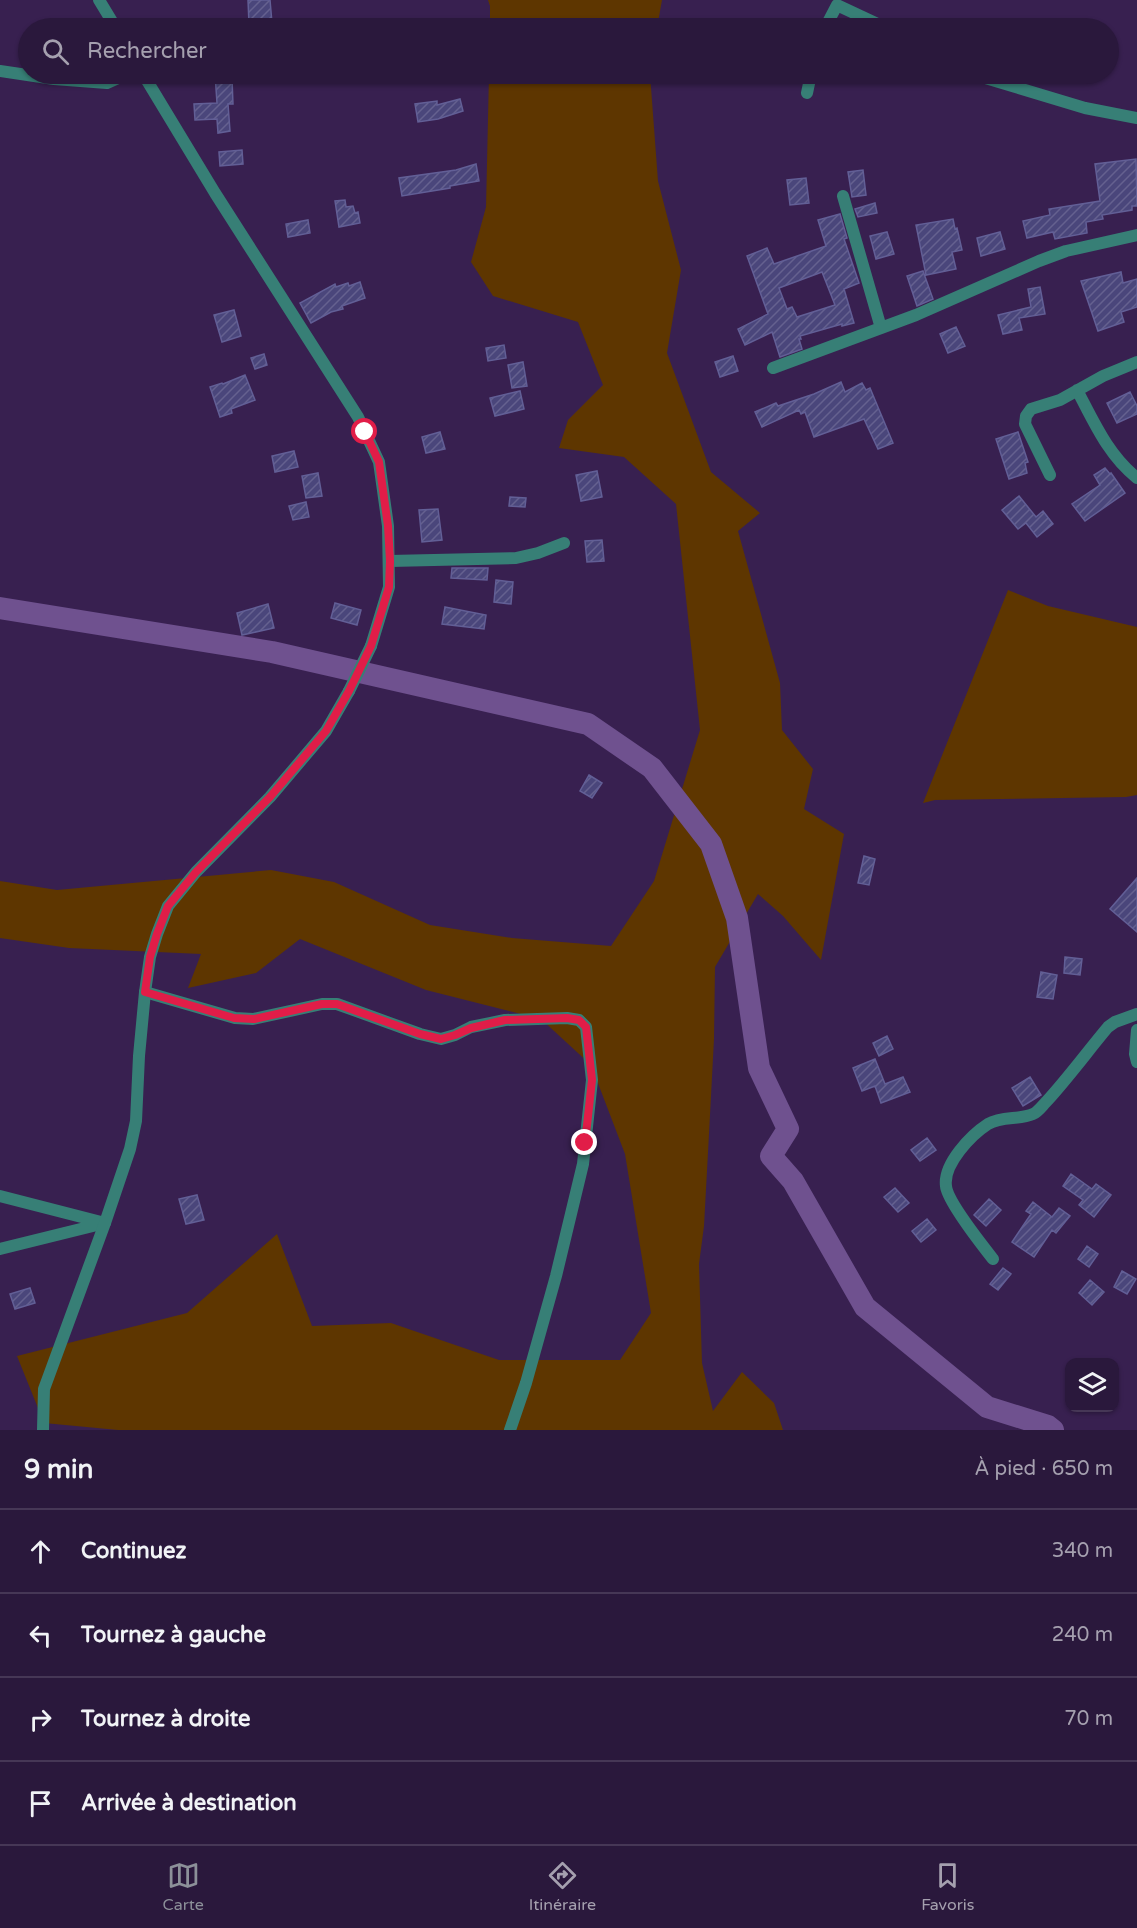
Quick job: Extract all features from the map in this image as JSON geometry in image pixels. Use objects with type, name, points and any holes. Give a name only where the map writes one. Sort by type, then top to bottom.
[{"type":"street","points":[[99,0],[110,18]]},
{"type":"street","points":[[830,18],[837,5],[865,18]]},
{"type":"street","points":[[0,71],[18,74]]},
{"type":"street","points":[[43,1430],[44,1389],[105,1223],[127,1157],[136,1121],[139,1056],[150,957],[168,906],[196,872],[270,797],[326,731],[371,646],[389,587],[388,526],[379,462],[358,417],[215,193],[149,84]]},
{"type":"street","points":[[807,93],[809,84]]},
{"type":"street","points":[[1005,84],[1085,108],[1137,118]]},
{"type":"street","points":[[843,196],[881,328]]},
{"type":"street","points":[[773,368],[881,328],[1066,251],[1137,235]]},
{"type":"street","points":[[1050,475],[1025,424],[1026,416],[1031,409],[1060,400],[1103,376],[1137,362]]},
{"type":"street","points":[[1077,390],[1103,441],[1128,471],[1137,478]]},
{"type":"street","points":[[390,561],[516,558],[538,554],[564,543]]},
{"type":"street","points":[[145,992],[234,1018],[254,1019],[322,1004],[337,1004],[420,1034],[441,1039],[471,1028],[505,1020],[567,1018],[579,1020],[586,1027],[592,1080],[583,1164],[556,1276],[526,1383],[510,1430]]},
{"type":"street","points":[[993,1259],[970,1229],[946,1189],[945,1178],[953,1160],[963,1146],[988,1124],[998,1120],[1035,1114],[1108,1027],[1137,1014]]},
{"type":"street","points":[[1137,1030],[1135,1054],[1137,1062]]},
{"type":"street","points":[[0,1196],[105,1223]]},
{"type":"street","points":[[0,1249],[105,1223]]},
{"type":"shaded area","points":[[488,0],[662,0],[659,18],[490,18]]},
{"type":"shaded area","points":[[489,84],[651,84],[658,181],[681,270],[667,353],[711,472],[760,513],[738,531],[780,683],[782,730],[813,769],[804,809],[844,834],[821,960],[783,916],[758,894],[715,967],[709,1134],[704,1226],[699,1264],[702,1363],[713,1411],[742,1372],[774,1403],[783,1430],[118,1430],[44,1423],[17,1356],[187,1313],[277,1234],[312,1326],[391,1323],[499,1360],[620,1360],[651,1313],[625,1154],[591,1065],[541,1019],[426,990],[300,939],[256,973],[188,988],[201,954],[69,948],[0,938],[0,881],[57,890],[271,870],[334,882],[430,925],[512,938],[611,946],[654,881],[700,730],[676,504],[624,457],[559,448],[568,420],[603,385],[578,322],[493,296],[471,262],[486,207]]},
{"type":"shaded area","points":[[1008,590],[1048,606],[1137,627],[1137,795],[935,800],[923,803]]},
{"type":"building","points":[[248,0],[270,0],[272,18],[249,18]]},
{"type":"building","points":[[216,84],[232,84],[233,104],[228,104],[230,131],[218,133],[217,119],[195,120],[194,104],[217,103]]},
{"type":"building","points":[[460,99],[463,111],[438,119],[418,122],[415,104],[437,101],[437,105]]},
{"type":"building","points":[[242,150],[243,164],[220,166],[219,152]]},
{"type":"building","points":[[1136,159],[1137,206],[1132,206],[1132,210],[1102,215],[1103,219],[1086,222],[1087,233],[1055,239],[1053,232],[1027,238],[1023,221],[1050,215],[1049,209],[1100,201],[1095,164]]},
{"type":"building","points":[[476,164],[479,181],[402,196],[399,178],[456,170]]},
{"type":"building","points":[[863,170],[866,195],[852,197],[848,172]]},
{"type":"building","points":[[806,178],[809,203],[790,205],[787,180]]},
{"type":"building","points":[[345,200],[346,207],[353,206],[355,213],[358,212],[360,223],[339,227],[335,201]]},
{"type":"building","points":[[875,203],[877,213],[858,217],[855,209]]},
{"type":"building","points":[[840,214],[847,238],[844,239],[859,283],[844,289],[854,323],[842,326],[842,324],[800,336],[802,349],[780,357],[772,332],[745,345],[738,329],[768,314],[747,256],[767,248],[774,264],[826,246],[818,220]],"holes":[[[822,272],[835,305],[797,317],[792,307],[787,309],[779,288]]]},
{"type":"building","points":[[953,219],[962,250],[952,252],[956,269],[926,275],[916,225]]},
{"type":"building","points":[[308,220],[310,233],[288,237],[286,224]]},
{"type":"building","points":[[887,232],[894,254],[876,259],[870,236]]},
{"type":"building","points":[[1000,232],[1005,249],[981,256],[977,238]]},
{"type":"building","points":[[923,271],[933,299],[917,306],[907,276]]},
{"type":"building","points":[[1121,272],[1123,283],[1137,279],[1137,307],[1121,312],[1124,322],[1098,331],[1081,281]]},
{"type":"building","points":[[360,282],[365,298],[342,306],[343,309],[331,312],[311,323],[300,303],[335,284],[336,287],[348,283],[349,286]]},
{"type":"building","points":[[1040,287],[1045,314],[1019,318],[1022,330],[1003,334],[998,315],[1031,307],[1028,289]]},
{"type":"building","points":[[234,310],[241,336],[222,342],[214,315]]},
{"type":"building","points":[[956,327],[965,346],[948,353],[940,334]]},
{"type":"building","points":[[504,345],[506,358],[488,361],[486,348]]},
{"type":"building","points":[[264,354],[267,365],[255,369],[251,358]]},
{"type":"building","points":[[733,356],[738,371],[720,377],[715,362]]},
{"type":"building","points":[[523,362],[527,386],[512,388],[508,365]]},
{"type":"building","points":[[245,375],[255,400],[231,409],[232,413],[220,417],[210,387]]},
{"type":"building","points":[[841,382],[845,392],[862,383],[866,390],[870,388],[893,443],[878,449],[864,419],[814,437],[805,412],[801,414],[799,410],[762,427],[755,412],[776,403],[778,406],[814,394]]},
{"type":"building","points":[[520,391],[524,409],[495,416],[490,398]]},
{"type":"building","points":[[1130,392],[1137,406],[1137,414],[1117,423],[1107,403]]},
{"type":"building","points":[[440,432],[445,449],[426,453],[422,437]]},
{"type":"building","points":[[1018,432],[1028,462],[1025,463],[1027,473],[1009,479],[996,439]]},
{"type":"building","points":[[294,451],[298,467],[275,472],[272,456]]},
{"type":"building","points":[[1105,468],[1125,493],[1085,521],[1072,504],[1100,485],[1094,475]]},
{"type":"building","points":[[597,471],[602,497],[581,501],[576,475]]},
{"type":"building","points":[[318,473],[322,496],[306,498],[302,476]]},
{"type":"building","points":[[1019,496],[1036,517],[1043,511],[1053,524],[1037,537],[1026,523],[1018,529],[1002,510]]},
{"type":"building","points":[[510,497],[526,498],[525,507],[509,506]]},
{"type":"building","points":[[306,502],[309,517],[293,520],[289,506]]},
{"type":"building","points":[[438,509],[442,540],[422,542],[419,510]]},
{"type":"building","points":[[602,540],[604,561],[587,562],[585,541]]},
{"type":"building","points":[[452,568],[488,568],[487,580],[451,578]]},
{"type":"building","points":[[496,580],[513,582],[511,604],[494,602]]},
{"type":"building","points":[[335,603],[361,610],[357,625],[331,618]]},
{"type":"building","points":[[268,604],[274,628],[242,635],[237,613]]},
{"type":"building","points":[[445,607],[486,615],[484,629],[442,624]]},
{"type":"building","points":[[589,775],[602,783],[592,798],[580,791]]},
{"type":"building","points":[[864,856],[875,859],[869,885],[858,883]]},
{"type":"building","points":[[1137,878],[1137,932],[1110,909]]},
{"type":"building","points":[[1065,957],[1082,959],[1080,975],[1064,973]]},
{"type":"building","points":[[1041,972],[1057,975],[1053,999],[1037,997]]},
{"type":"building","points":[[887,1036],[893,1049],[879,1056],[873,1043]]},
{"type":"building","points":[[875,1059],[885,1084],[903,1077],[910,1092],[881,1103],[875,1086],[862,1091],[853,1068]]},
{"type":"building","points":[[1030,1077],[1041,1095],[1023,1106],[1012,1088]]},
{"type":"building","points":[[927,1138],[936,1150],[920,1161],[911,1150]]},
{"type":"building","points":[[1071,1174],[1092,1189],[1096,1184],[1111,1195],[1094,1217],[1079,1205],[1083,1200],[1063,1186]]},
{"type":"building","points":[[895,1188],[909,1203],[898,1212],[884,1197]]},
{"type":"building","points":[[197,1195],[204,1220],[186,1224],[179,1199]]},
{"type":"building","points":[[989,1199],[1001,1210],[986,1226],[974,1215]]},
{"type":"building","points":[[1033,1202],[1052,1217],[1059,1208],[1070,1216],[1056,1233],[1052,1230],[1034,1257],[1012,1242],[1031,1214],[1026,1211]]},
{"type":"building","points":[[927,1219],[936,1230],[921,1242],[912,1231]]},
{"type":"building","points":[[1087,1246],[1098,1254],[1089,1267],[1078,1259]]},
{"type":"building","points":[[1003,1268],[1011,1274],[998,1290],[990,1284]]},
{"type":"building","points":[[1122,1271],[1136,1279],[1127,1294],[1114,1287]]},
{"type":"building","points":[[1090,1280],[1104,1292],[1092,1305],[1079,1293]]},
{"type":"building","points":[[30,1288],[35,1303],[15,1309],[10,1294]]},
{"type":"waterway","points":[[0,608],[272,652],[588,724],[652,768],[711,844],[737,918],[759,1068],[788,1129],[771,1156],[793,1181],[865,1307],[987,1407],[1048,1426],[1053,1430]]},
{"type":"route","points":[[365,432],[379,462],[388,526],[390,561],[389,587],[371,646],[326,731],[270,797],[196,872],[168,906],[150,957],[145,992],[234,1018],[254,1019],[322,1004],[337,1004],[420,1034],[441,1039],[471,1028],[505,1020],[567,1018],[579,1020],[586,1027],[592,1080],[585,1143]]}]
